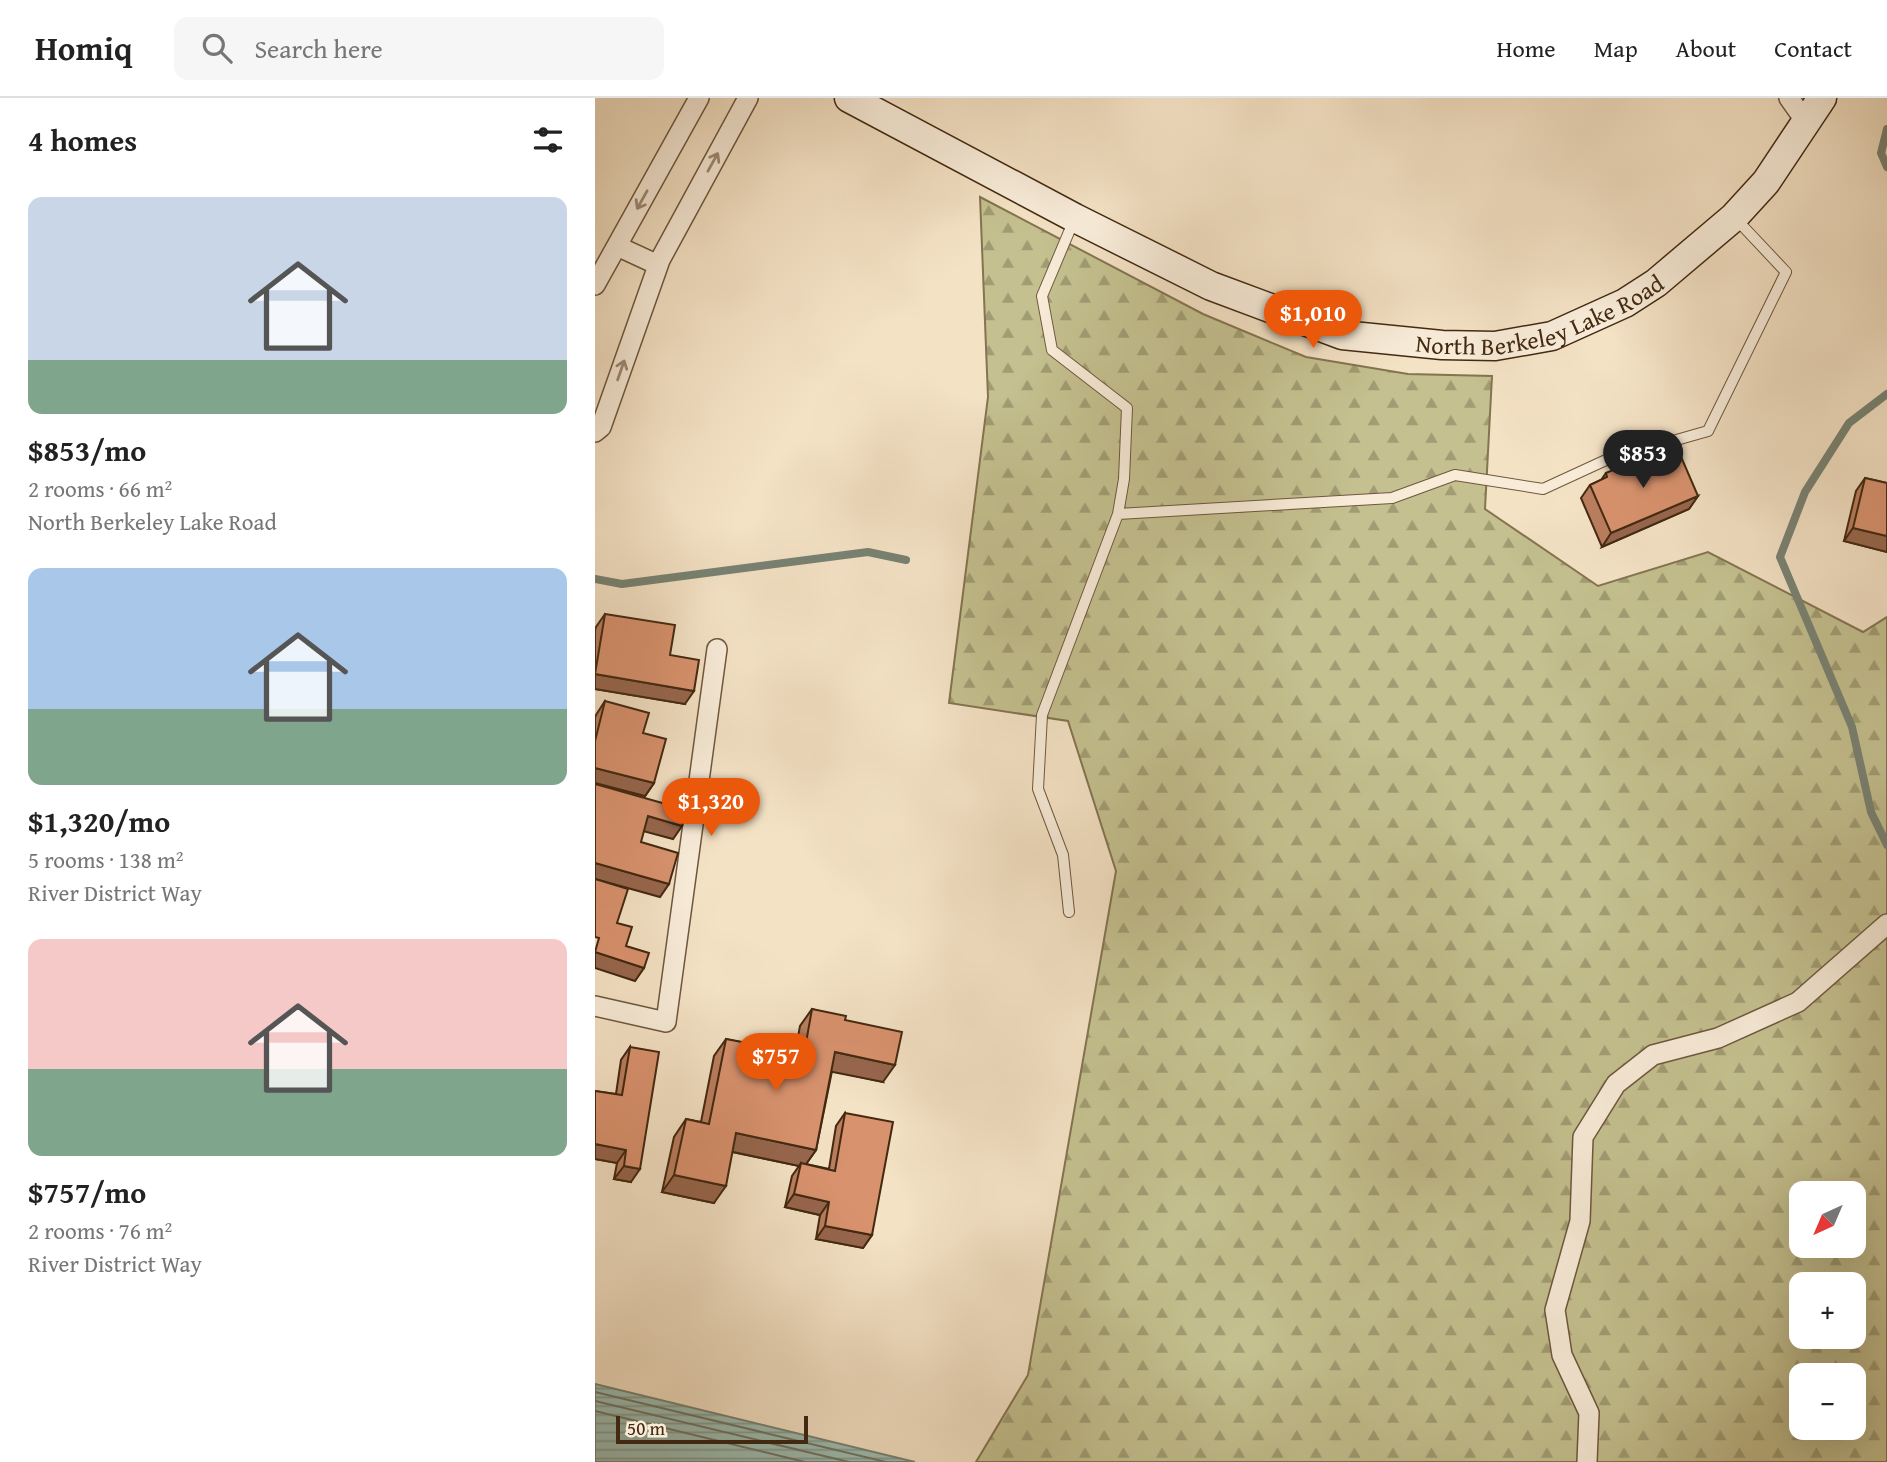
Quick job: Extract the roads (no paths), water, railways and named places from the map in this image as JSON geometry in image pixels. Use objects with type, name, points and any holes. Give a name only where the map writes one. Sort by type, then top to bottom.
[{"type":"street","points":[[595,285],[699,98]]},
{"type":"street","points":[[595,432],[601,427],[658,265],[748,98]]},
{"type":"street","name":"North Berkeley Lake Road","points":[[849,98],[1075,218],[1211,286],[1342,335],[1443,345],[1495,346],[1552,337],[1625,303],[1655,283],[1734,217],[1772,174],[1822,98]]},
{"type":"street","points":[[1789,98],[1806,122]]},
{"type":"street","points":[[617,246],[658,265]]},
{"type":"street","points":[[595,1006],[666,1022],[717,649]]},
{"type":"street","points":[[1587,1462],[1589,1413],[1562,1355],[1555,1310],[1580,1221],[1583,1137],[1616,1084],[1653,1055],[1718,1038],[1798,1002],[1887,924]]},
{"type":"lane","points":[[1118,514],[1392,498],[1455,475],[1543,489],[1606,460],[1708,431],[1786,272],[1734,217]]},
{"type":"lane","points":[[1069,912],[1063,855],[1038,789],[1042,715],[1118,514],[1124,479],[1127,408],[1052,350],[1042,296],[1075,218]]},
{"type":"water","points":[[595,1384],[915,1462],[595,1462]]},
{"type":"waterway","points":[[1887,129],[1881,153],[1887,167]]},
{"type":"waterway","points":[[1887,394],[1849,423],[1805,492],[1780,557],[1852,727],[1871,812],[1887,845]]},
{"type":"waterway","points":[[595,579],[622,584],[868,552],[906,560]]}]
